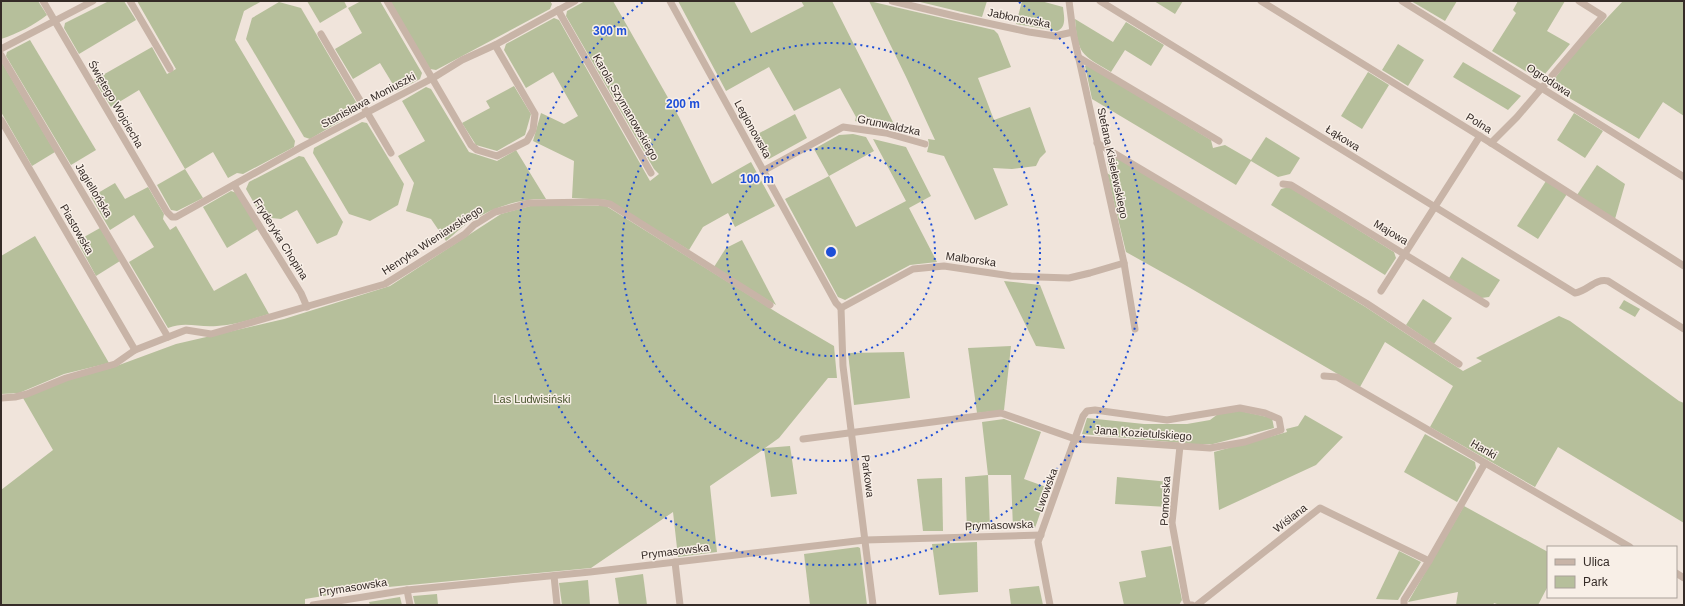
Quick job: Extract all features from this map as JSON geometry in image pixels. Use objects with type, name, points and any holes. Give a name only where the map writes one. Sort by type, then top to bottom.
[{"type":"street","name":"Świętego Wojciecha","points":[[43,1],[167,212],[172,217]]},
{"type":"street","points":[[1,49],[93,1]]},
{"type":"street","points":[[130,1],[170,69]]},
{"type":"street","points":[[387,1],[474,148],[497,156],[527,141],[533,130],[535,114],[495,45]]},
{"type":"street","name":"Stanisława Moniuszki","points":[[172,217],[179,216],[303,146],[433,78],[462,60],[495,45],[574,1]]},
{"type":"street","name":"Legionowska","points":[[670,1],[832,296],[841,308]]},
{"type":"street","name":"Jabłonowska","points":[[892,1],[1029,32],[1054,36],[1073,32]]},
{"type":"street","name":"Stefana Kisielewskiego","points":[[1069,1],[1078,57],[1124,263],[1135,329]]},
{"type":"street","name":"Łąkowa","points":[[1100,1],[1434,208],[1575,293],[1598,281],[1608,281],[1684,329]]},
{"type":"street","name":"Polna","points":[[1261,1],[1480,136],[1684,266]]},
{"type":"street","name":"Ogrodowa","points":[[1402,1],[1684,177]]},
{"type":"street","points":[[1491,143],[1542,89],[1603,16],[1579,1]]},
{"type":"street","name":"Karola Szymanowskiego","points":[[558,10],[651,173]]},
{"type":"street","points":[[321,34],[391,153]]},
{"type":"street","name":"Jagiellońska","points":[[1,55],[168,337]]},
{"type":"street","points":[[1078,57],[1219,141]]},
{"type":"street","name":"Piastowska","points":[[1,120],[135,350]]},
{"type":"street","name":"Grunwaldzka","points":[[763,171],[843,127],[886,133],[925,144]]},
{"type":"street","points":[[1381,291],[1480,136]]},
{"type":"street","points":[[1097,143],[1366,303],[1459,364]]},
{"type":"street","name":"Majowa","points":[[1283,184],[1291,184],[1486,304]]},
{"type":"street","name":"Fryderyka Chopina","points":[[234,185],[301,292],[307,307]]},
{"type":"street","name":"Henryka Wieniawskiego","points":[[1,398],[27,394],[66,378],[115,364],[135,350],[186,330],[211,334],[385,284],[465,234],[474,225],[495,212],[529,203],[562,202],[610,204],[770,304]]},
{"type":"street","name":"Malborska","points":[[841,308],[913,269],[944,266],[1011,276],[1069,278],[1090,274],[1124,263]]},
{"type":"street","name":"Parkowa","points":[[841,308],[841,349],[873,605]]},
{"type":"street","name":"Hanki","points":[[1324,376],[1337,377],[1628,546]]},
{"type":"street","name":"Jana Kozietulskiego","points":[[803,439],[1001,413],[1075,439],[1210,448],[1244,442],[1281,430],[1280,422],[1276,418],[1265,413],[1240,408],[1167,420],[1090,410]]},
{"type":"street","name":"Lwowska","points":[[1050,605],[1038,542],[1083,416],[1090,410]]},
{"type":"street","name":"Pomorska","points":[[1180,446],[1172,522],[1188,605]]},
{"type":"street","points":[[1404,605],[1404,600],[1429,561],[1485,463]]},
{"type":"street","name":"Wiślana","points":[[1197,605],[1320,508],[1429,561]]},
{"type":"street","name":"Prymasowska","points":[[313,605],[407,590],[554,576],[865,540],[1041,535]]},
{"type":"street","points":[[675,562],[680,605]]},
{"type":"street","points":[[554,576],[557,605]]},
{"type":"street","points":[[407,590],[410,605]]},
{"type":"green space","points":[[1,1],[38,1],[47,15],[25,29],[1,39]]},
{"type":"green space","points":[[109,1],[124,1],[136,20],[79,54],[64,28],[65,23]]},
{"type":"green space","points":[[137,1],[262,1],[244,11],[235,40],[295,141],[294,147],[243,174],[237,173],[228,178],[213,152],[185,169],[139,90],[111,107],[94,80],[152,47],[167,74],[176,69]]},
{"type":"green space","points":[[307,1],[344,1],[347,7],[320,23]]},
{"type":"green space","points":[[361,1],[380,1],[422,73],[420,79],[397,91],[380,63],[353,79],[335,49],[362,33],[348,8]]},
{"type":"green space","points":[[390,1],[550,1],[552,4],[550,9],[436,70],[430,69]]},
{"type":"green space","points":[[585,1],[613,1],[679,117],[712,184],[751,162],[775,206],[735,227],[728,213],[703,227],[689,250],[607,200],[572,198],[574,161],[533,141],[541,113],[564,124],[578,116],[553,72],[526,88],[504,50],[506,44],[554,18],[559,20],[650,181],[659,174],[654,169],[566,16],[567,11]]},
{"type":"green space","points":[[678,1],[734,1],[751,33],[804,6],[801,1],[832,1],[898,132],[855,121],[856,117],[840,88],[794,111],[769,67],[726,91]]},
{"type":"green space","points":[[869,1],[994,30],[998,34],[1011,67],[978,78],[994,120],[1030,107],[1046,152],[1040,158],[1036,166],[1012,169],[993,168],[1008,205],[975,220],[944,156],[927,152],[929,144],[928,139],[935,140]]},
{"type":"green space","points":[[916,1],[987,1],[982,17]]},
{"type":"green space","points":[[1022,1],[1041,1],[1063,7],[1064,24],[1057,31],[1016,24]]},
{"type":"green space","points":[[1154,1],[1183,1],[1175,14]]},
{"type":"green space","points":[[1411,1],[1457,1],[1445,21]]},
{"type":"green space","points":[[1518,1],[1565,1],[1547,31],[1570,44],[1540,80],[1492,51],[1516,13],[1513,10]]},
{"type":"green space","points":[[1623,1],[1684,1],[1684,116],[1663,102],[1639,139],[1549,86],[1574,53]]},
{"type":"green space","points":[[279,2],[301,8],[359,107],[356,112],[310,139],[304,137],[246,39],[252,18]]},
{"type":"green space","points":[[1075,19],[1113,42],[1126,22],[1164,45],[1151,66],[1125,50],[1111,72],[1087,57],[1083,52],[1078,40]]},
{"type":"green space","points":[[30,40],[96,150],[71,165],[6,56],[7,52]]},
{"type":"green space","points":[[1398,44],[1424,60],[1408,86],[1382,70]]},
{"type":"green space","points":[[1,61],[55,152],[32,166],[1,112]]},
{"type":"green space","points":[[1463,62],[1521,96],[1508,110],[1453,77]]},
{"type":"green space","points":[[1087,65],[1211,140],[1213,148],[1225,145],[1251,160],[1266,137],[1300,158],[1290,174],[1278,177],[1251,161],[1236,185],[1092,99],[1085,66]]},
{"type":"green space","points":[[1368,72],[1389,85],[1362,129],[1341,116]]},
{"type":"green space","points":[[514,86],[531,114],[525,135],[497,151],[476,145],[462,123],[490,108],[486,101]]},
{"type":"green space","points":[[426,87],[431,89],[469,152],[497,161],[516,150],[546,199],[527,200],[499,207],[466,224],[446,241],[431,219],[406,211],[414,183],[398,156],[425,141],[402,101]]},
{"type":"green space","points":[[1574,113],[1603,131],[1585,158],[1557,140]]},
{"type":"green space","points":[[795,114],[807,138],[769,159],[762,156],[752,137]]},
{"type":"green space","points":[[362,122],[367,123],[404,184],[398,205],[370,221],[349,214],[313,153],[314,148]]},
{"type":"green space","points":[[853,134],[866,137],[874,151],[829,176],[814,149],[839,135]]},
{"type":"green space","points":[[873,139],[906,147],[931,196],[909,208],[937,262],[910,265],[845,300],[838,297],[785,199],[829,176],[856,227],[906,201]]},
{"type":"green space","points":[[299,156],[304,157],[343,222],[337,235],[317,244],[297,210],[281,219],[262,217],[246,189],[249,182]]},
{"type":"green space","points":[[1117,158],[1364,306],[1463,371],[1482,361],[1476,358],[1559,316],[1570,321],[1679,401],[1684,403],[1684,523],[1558,447],[1535,487],[1430,427],[1453,386],[1385,342],[1360,387],[1126,252],[1107,173],[1110,175],[1107,162]]},
{"type":"green space","points":[[1597,165],[1625,184],[1615,219],[1577,195]]},
{"type":"green space","points":[[185,169],[203,198],[177,211],[171,210],[157,185]]},
{"type":"green space","points":[[1546,181],[1567,194],[1538,239],[1517,226]]},
{"type":"green space","points":[[115,183],[125,199],[148,187],[164,214],[163,219],[170,230],[176,226],[214,291],[246,273],[269,314],[243,322],[224,325],[181,325],[168,328],[129,262],[154,247],[134,215],[110,230],[91,197]]},
{"type":"green space","points":[[1289,187],[1394,252],[1396,258],[1385,275],[1271,205],[1281,189]]},
{"type":"green space","points":[[231,191],[237,193],[258,229],[227,248],[203,207]]},
{"type":"green space","name":"Las Ludwisiński","points":[[534,205],[606,206],[781,315],[834,346],[837,378],[828,378],[779,438],[765,448],[790,446],[797,494],[771,497],[764,449],[710,486],[717,552],[678,557],[673,512],[591,568],[367,589],[305,599],[305,605],[1,605],[1,490],[53,450],[23,398],[68,379],[111,368],[176,344],[284,319],[390,286],[501,214]]},
{"type":"green space","points":[[100,228],[120,261],[96,276],[77,241]]},
{"type":"green space","points":[[35,236],[109,363],[64,374],[19,393],[1,394],[1,256]]},
{"type":"green space","points":[[742,240],[776,305],[714,267],[726,248]]},
{"type":"green space","points":[[1462,257],[1500,280],[1489,297],[1481,298],[1449,278]]},
{"type":"green space","points":[[1004,281],[1040,285],[1065,349],[1036,346]]},
{"type":"green space","points":[[1423,299],[1452,318],[1434,344],[1406,325]]},
{"type":"green space","points":[[1624,300],[1640,309],[1635,317],[1619,308]]},
{"type":"green space","points":[[1011,346],[1004,410],[977,413],[968,348]]},
{"type":"green space","points":[[904,352],[910,398],[854,405],[848,353]]},
{"type":"green space","points":[[1236,410],[1272,418],[1274,428],[1213,444],[1192,444],[1082,434],[1087,418],[1144,424],[1187,424],[1210,420],[1218,414]]},
{"type":"green space","points":[[1305,415],[1343,437],[1316,465],[1219,510],[1214,452],[1287,432],[1286,429],[1298,426]]},
{"type":"green space","points":[[1004,419],[1041,432],[1024,479],[1049,488],[1035,528],[1013,529],[1011,475],[988,475],[982,422]]},
{"type":"green space","points":[[1425,434],[1475,462],[1476,468],[1457,502],[1404,472]]},
{"type":"green space","points":[[988,475],[990,529],[967,530],[965,477]]},
{"type":"green space","points":[[1117,477],[1170,482],[1168,507],[1115,504]]},
{"type":"green space","points":[[942,478],[943,531],[923,531],[917,479]]},
{"type":"green space","points":[[1464,506],[1547,551],[1547,588],[1538,605],[1500,605],[1494,603],[1493,605],[1456,605],[1458,592],[1408,602]]},
{"type":"green space","points":[[977,542],[978,592],[939,595],[932,544]]},
{"type":"green space","points":[[1171,546],[1182,600],[1179,605],[1124,605],[1119,582],[1146,577],[1141,551]]},
{"type":"green space","points":[[858,547],[860,548],[867,605],[810,605],[804,554]]},
{"type":"green space","points":[[1399,551],[1421,562],[1398,600],[1376,599]]},
{"type":"green space","points":[[643,574],[647,605],[619,605],[615,578]]},
{"type":"green space","points":[[588,580],[590,605],[562,605],[559,583]]},
{"type":"green space","points":[[1039,586],[1043,605],[1011,605],[1009,589]]},
{"type":"green space","points":[[437,594],[438,605],[415,605],[413,596]]},
{"type":"green space","points":[[400,597],[402,605],[370,605],[369,602]]}]
